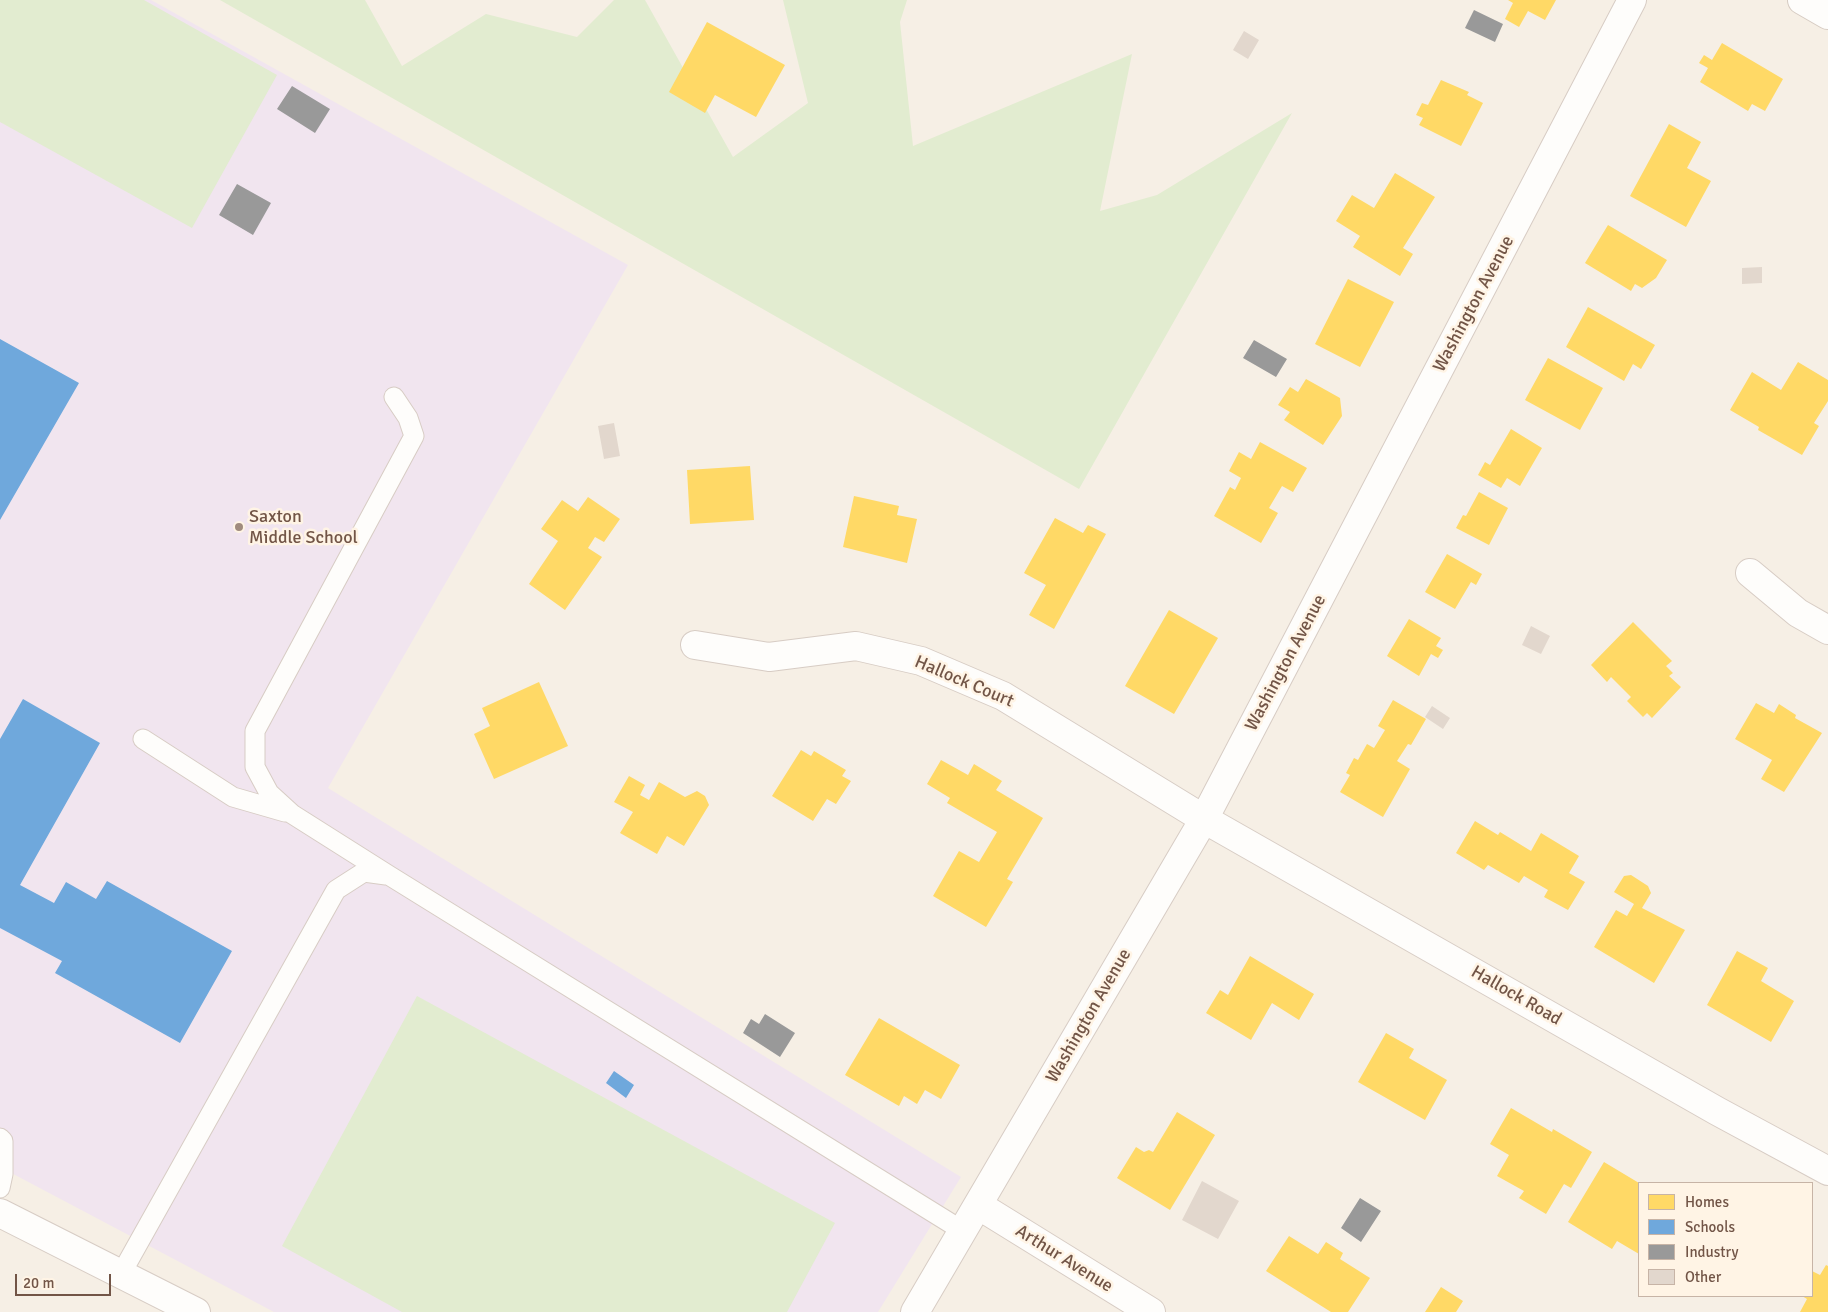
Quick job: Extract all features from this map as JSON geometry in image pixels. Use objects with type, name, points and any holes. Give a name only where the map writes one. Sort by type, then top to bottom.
[{"type":"street","name":"Washington Avenue","points":[[915,1312],[1204,819],[1632,0]]},
{"type":"street","points":[[1802,0],[1828,14]]},
{"type":"street","points":[[1750,572],[1798,613],[1828,630]]},
{"type":"street","name":"Hallock Court","points":[[695,645],[769,657],[856,646],[921,661],[1003,696],[1204,819]]},
{"type":"street","name":"Hallock Road","points":[[1204,819],[1708,1106],[1828,1171]]},
{"type":"street","name":"Arthur Avenue","points":[[978,1205],[1151,1312]]},
{"type":"street","points":[[0,1213],[196,1312]]},
{"type":"lane","points":[[394,397],[408,418],[414,436],[255,731],[255,766],[269,793],[292,814],[390,876],[963,1231]]},
{"type":"lane","points":[[143,740],[233,796],[292,814]]},
{"type":"lane","points":[[121,1274],[336,890],[364,872],[390,876]]},
{"type":"lane","points":[[0,1138],[3,1140],[3,1174],[0,1188]]},
{"type":"shaded area","name":"Saxton Middle School","points":[[0,0],[151,0],[628,265],[328,788],[961,1177],[878,1312],[274,1312],[0,1167]]},
{"type":"green space","points":[[0,0],[144,0],[277,75],[192,228],[0,122]]},
{"type":"green space","points":[[220,0],[365,0],[402,66],[486,14],[577,37],[614,0],[645,0],[733,157],[808,103],[783,0],[907,0],[900,22],[913,146],[1132,54],[1100,211],[1157,195],[1292,113],[1079,489]]},
{"type":"green space","points":[[417,996],[835,1223],[787,1312],[402,1312],[282,1246]]},
{"type":"building: Homes","points":[[1508,0],[1556,0],[1545,20],[1528,11],[1519,27],[1505,19],[1513,3]]},
{"type":"building: Homes","points":[[707,22],[785,65],[756,117],[715,95],[705,113],[669,92]]},
{"type":"building: Homes","points":[[1722,43],[1783,79],[1765,111],[1752,104],[1748,111],[1700,82],[1708,68],[1699,63],[1704,55],[1712,60]]},
{"type":"building: Homes","points":[[1441,80],[1469,92],[1467,95],[1483,103],[1461,146],[1419,125],[1423,118],[1416,115],[1422,103],[1428,105]]},
{"type":"building: Homes","points":[[1669,124],[1701,142],[1687,168],[1711,181],[1686,227],[1630,196]]},
{"type":"building: Homes","points":[[1395,173],[1435,197],[1403,248],[1413,254],[1400,276],[1353,247],[1360,236],[1336,221],[1352,195],[1374,208]]},
{"type":"building: Homes","points":[[1608,225],[1667,260],[1656,278],[1642,288],[1635,284],[1631,291],[1585,263]]},
{"type":"building: Homes","points":[[1348,279],[1394,302],[1360,367],[1315,344]]},
{"type":"building: Homes","points":[[1588,307],[1655,345],[1641,369],[1633,364],[1624,381],[1566,347]]},
{"type":"building: Homes","points":[[1548,358],[1603,388],[1580,430],[1525,400]]},
{"type":"building: Homes","points":[[1798,362],[1828,380],[1828,401],[1814,423],[1819,426],[1802,455],[1758,430],[1759,427],[1730,410],[1752,372],[1781,390]]},
{"type":"building: Homes","points":[[1306,379],[1340,398],[1342,416],[1323,445],[1284,420],[1290,412],[1278,405],[1290,387],[1298,392]]},
{"type":"building: Homes","points":[[1511,429],[1542,448],[1520,486],[1507,478],[1501,488],[1478,475],[1485,462],[1490,465]]},
{"type":"building: Homes","points":[[1260,442],[1307,468],[1293,492],[1282,486],[1269,508],[1278,513],[1261,543],[1214,516],[1230,487],[1235,490],[1241,478],[1229,471],[1239,452],[1251,459]]},
{"type":"building: Homes","points":[[750,466],[754,520],[690,524],[687,470]]},
{"type":"building: Homes","points":[[1479,492],[1508,508],[1489,545],[1456,528],[1463,515],[1466,516]]},
{"type":"building: Homes","points":[[854,496],[899,506],[897,515],[917,519],[907,563],[843,547]]},
{"type":"building: Homes","points":[[588,497],[620,519],[604,542],[595,537],[588,548],[602,557],[565,610],[529,584],[558,541],[541,529],[562,500],[578,511]]},
{"type":"building: Homes","points":[[1055,518],[1083,533],[1088,525],[1106,534],[1054,629],[1029,615],[1046,585],[1024,573]]},
{"type":"building: Homes","points":[[1447,554],[1482,574],[1476,585],[1471,582],[1455,609],[1425,592]]},
{"type":"building: Homes","points":[[1169,610],[1218,638],[1174,714],[1125,686]]},
{"type":"building: Homes","points":[[1409,619],[1441,638],[1436,646],[1443,650],[1438,658],[1431,654],[1419,676],[1387,656]]},
{"type":"building: Homes","points":[[1633,622],[1672,661],[1666,666],[1673,673],[1669,676],[1681,687],[1652,718],[1647,713],[1643,717],[1627,701],[1631,697],[1611,677],[1607,682],[1591,665]]},
{"type":"building: Homes","points":[[539,682],[568,746],[494,779],[474,734],[490,726],[482,708]]},
{"type":"building: Homes","points":[[1393,700],[1426,719],[1411,745],[1408,744],[1397,761],[1410,769],[1383,817],[1340,792],[1350,775],[1346,773],[1354,758],[1358,760],[1367,744],[1374,748],[1385,730],[1378,726]]},
{"type":"building: Homes","points":[[1756,703],[1774,713],[1779,704],[1796,715],[1795,718],[1822,733],[1784,792],[1761,779],[1772,760],[1735,739]]},
{"type":"building: Homes","points":[[801,750],[811,756],[814,751],[846,770],[842,776],[851,781],[836,804],[827,799],[813,821],[772,796]]},
{"type":"building: Homes","points":[[941,760],[968,775],[974,764],[1002,781],[996,790],[1043,818],[1007,879],[1013,882],[986,927],[933,896],[959,851],[979,862],[997,832],[947,803],[950,798],[927,784]]},
{"type":"building: Homes","points":[[629,776],[645,785],[640,795],[649,800],[659,782],[685,797],[697,791],[705,796],[709,805],[684,846],[667,836],[657,854],[620,833],[633,812],[614,802]]},
{"type":"building: Homes","points":[[1475,821],[1498,835],[1500,832],[1531,851],[1541,833],[1579,856],[1569,873],[1585,882],[1568,910],[1544,897],[1548,890],[1524,876],[1519,883],[1488,865],[1484,870],[1456,853]]},
{"type":"building: Homes","points":[[1631,875],[1648,886],[1651,893],[1642,908],[1685,930],[1654,983],[1594,947],[1616,910],[1627,916],[1634,904],[1614,892],[1624,876]]},
{"type":"building: Homes","points":[[1737,951],[1768,968],[1761,981],[1794,1001],[1771,1042],[1707,1005]]},
{"type":"building: Homes","points":[[1250,956],[1314,994],[1299,1020],[1272,1003],[1251,1040],[1206,1013],[1220,990],[1228,995]]},
{"type":"building: Homes","points":[[879,1018],[960,1065],[941,1099],[925,1090],[917,1104],[904,1096],[899,1106],[845,1075]]},
{"type":"building: Homes","points":[[1386,1033],[1414,1049],[1409,1058],[1447,1080],[1425,1120],[1358,1082]]},
{"type":"building: Homes","points":[[1511,1108],[1552,1132],[1553,1129],[1592,1152],[1571,1188],[1564,1184],[1546,1214],[1519,1198],[1524,1191],[1497,1176],[1509,1155],[1490,1144]]},
{"type":"building: Homes","points":[[1177,1112],[1215,1135],[1170,1210],[1117,1178],[1136,1147],[1144,1152],[1149,1150],[1153,1152]]},
{"type":"building: Homes","points":[[1604,1162],[1638,1182],[1638,1253],[1617,1241],[1612,1249],[1568,1222]]},
{"type":"building: Homes","points":[[1289,1236],[1318,1254],[1326,1242],[1343,1253],[1340,1259],[1370,1278],[1348,1312],[1331,1312],[1266,1271]]},
{"type":"building: Homes","points":[[1826,1265],[1828,1266],[1828,1312],[1800,1312],[1807,1299],[1804,1297],[1813,1297],[1813,1272],[1820,1275]]},
{"type":"building: Homes","points":[[1441,1287],[1463,1301],[1456,1312],[1425,1312]]},
{"type":"building: Schools","points":[[0,339],[79,383],[0,520]]},
{"type":"building: Schools","points":[[23,699],[100,743],[20,885],[54,903],[66,882],[96,899],[107,881],[232,951],[180,1043],[55,973],[62,961],[0,928],[0,739]]},
{"type":"building: Schools","points":[[614,1071],[634,1085],[626,1098],[606,1083]]},
{"type":"building: Industry","points":[[1474,10],[1503,24],[1495,42],[1465,28]]},
{"type":"building: Industry","points":[[292,86],[330,109],[315,133],[277,109]]},
{"type":"building: Industry","points":[[237,184],[271,203],[253,235],[219,215]]},
{"type":"building: Industry","points":[[1254,340],[1287,359],[1276,377],[1243,358]]},
{"type":"building: Industry","points":[[765,1014],[795,1033],[780,1057],[743,1033],[751,1019],[759,1024]]},
{"type":"building: Industry","points":[[1360,1198],[1381,1211],[1361,1242],[1341,1228]]},
{"type":"building: Other","points":[[1244,31],[1259,40],[1248,59],[1233,50]]},
{"type":"building: Other","points":[[1762,267],[1762,283],[1742,284],[1742,268]]},
{"type":"building: Other","points":[[614,423],[620,456],[604,459],[598,426]]},
{"type":"building: Other","points":[[1531,626],[1550,636],[1541,654],[1522,645]]},
{"type":"building: Other","points":[[1432,706],[1450,718],[1443,729],[1425,717]]},
{"type":"building: Other","points":[[1202,1181],[1239,1201],[1218,1239],[1182,1220]]},
{"type":"place","name":"Saxton Middle School","points":[[239,527]]}]
